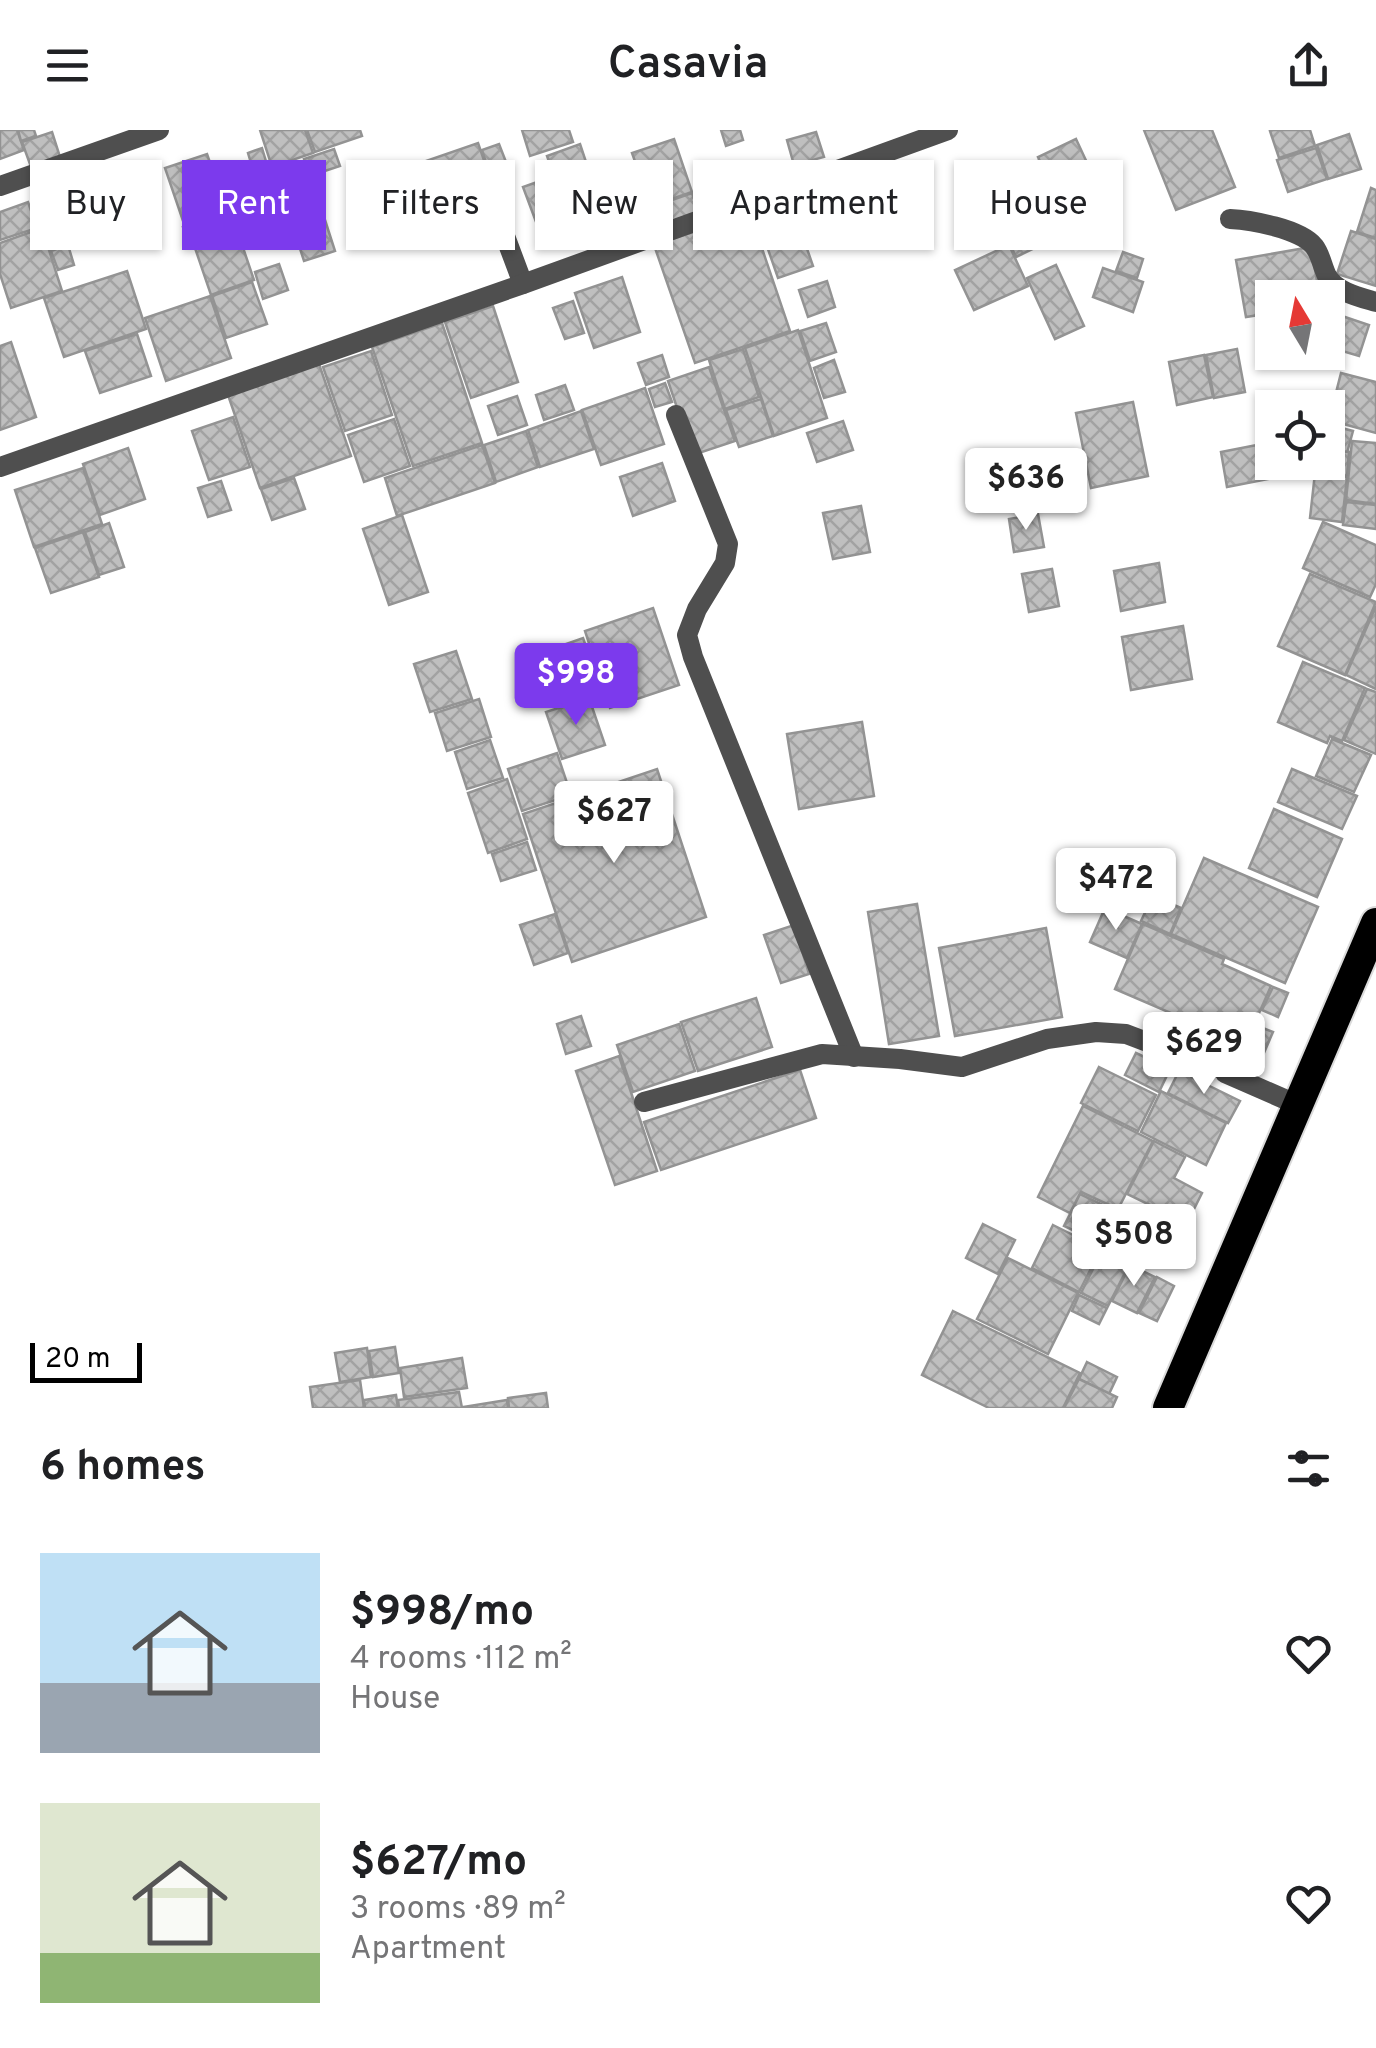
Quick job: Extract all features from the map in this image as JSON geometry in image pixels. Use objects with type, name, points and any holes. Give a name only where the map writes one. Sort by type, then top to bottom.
[{"type":"highway","points":[[1168,1408],[1376,923]]},
{"type":"street","points":[[0,186],[159,130]]},
{"type":"street","points":[[0,467],[948,130]]},
{"type":"street","points":[[1230,220],[1248,220],[1294,234],[1312,244],[1328,279],[1344,292],[1376,302]]},
{"type":"street","points":[[510,250],[523,284]]},
{"type":"street","points":[[676,415],[728,544],[725,562],[697,609],[688,634],[693,657],[854,1056]]},
{"type":"street","points":[[644,1102],[822,1054],[962,1067],[1046,1039],[1096,1032],[1126,1034],[1298,1105]]},
{"type":"building","points":[[0,130],[17,130],[24,150],[0,159]]},
{"type":"building","points":[[18,130],[34,130],[36,136],[21,141]]},
{"type":"building","points":[[260,130],[305,130],[313,153],[292,160],[270,160]]},
{"type":"building","points":[[307,130],[360,130],[362,136],[315,152]]},
{"type":"building","points":[[522,130],[569,130],[573,142],[530,156]]},
{"type":"building","points":[[721,130],[740,130],[743,140],[726,146]]},
{"type":"building","points":[[1144,130],[1212,130],[1235,187],[1176,210]]},
{"type":"building","points":[[1310,130],[1315,146],[1279,158],[1270,131]]},
{"type":"building","points":[[52,132],[60,157],[30,160],[30,164],[22,142]]},
{"type":"building","points":[[816,132],[824,157],[793,160],[787,140]]},
{"type":"building","points":[[1349,134],[1361,169],[1328,179],[1317,145]]},
{"type":"building","points":[[674,139],[692,192],[673,198],[673,160],[635,160],[632,153]]},
{"type":"building","points":[[1076,139],[1086,160],[1039,160],[1038,157]]},
{"type":"building","points":[[478,143],[484,160],[429,160]]},
{"type":"building","points":[[499,144],[505,160],[485,160],[482,150]]},
{"type":"building","points":[[580,144],[585,160],[548,160],[547,156]]},
{"type":"building","points":[[262,148],[266,160],[250,160],[248,153]]},
{"type":"building","points":[[1316,148],[1327,179],[1288,192],[1277,160]]},
{"type":"building","points":[[334,149],[340,166],[326,171],[326,160],[304,159]]},
{"type":"building","points":[[182,162],[182,218],[165,168]]},
{"type":"building","points":[[535,183],[535,219],[523,187]]},
{"type":"building","points":[[1371,188],[1376,190],[1376,238],[1357,232]]},
{"type":"building","points":[[692,193],[693,218],[673,225],[673,200]]},
{"type":"building","points":[[28,202],[30,230],[0,240],[0,212]]},
{"type":"building","points":[[326,223],[335,251],[304,261],[300,250],[326,250]]},
{"type":"building","points":[[1351,231],[1376,239],[1376,286],[1337,274]]},
{"type":"building","points":[[30,232],[30,250],[49,250],[62,291],[11,308],[0,274],[0,243]]},
{"type":"building","points":[[693,232],[693,250],[763,250],[790,331],[695,363],[656,250],[673,250],[673,239]]},
{"type":"building","points":[[1311,247],[1317,280],[1255,280],[1255,316],[1246,317],[1236,260]]},
{"type":"building","points":[[70,250],[74,265],[58,270],[51,251]]},
{"type":"building","points":[[196,250],[244,250],[254,280],[211,295]]},
{"type":"building","points":[[768,250],[807,250],[813,266],[778,278]]},
{"type":"building","points":[[998,250],[1011,250],[1028,286],[974,310],[955,270]]},
{"type":"building","points":[[1123,252],[1143,259],[1137,278],[1116,271]]},
{"type":"building","points":[[279,264],[288,290],[263,299],[255,272]]},
{"type":"building","points":[[1056,265],[1084,326],[1055,339],[1027,278]]},
{"type":"building","points":[[1103,268],[1143,282],[1133,312],[1093,297]]},
{"type":"building","points":[[127,271],[146,329],[64,357],[44,298]]},
{"type":"building","points":[[622,277],[640,332],[594,348],[575,293]]},
{"type":"building","points":[[827,281],[835,307],[808,317],[799,290]]},
{"type":"building","points":[[252,282],[267,324],[226,338],[212,296]]},
{"type":"building","points":[[210,296],[231,358],[166,381],[145,318]]},
{"type":"building","points":[[573,301],[584,333],[565,339],[553,308]]},
{"type":"building","points":[[493,306],[518,382],[471,398],[445,322]]},
{"type":"building","points":[[1345,317],[1369,325],[1359,356],[1345,352]]},
{"type":"building","points":[[442,323],[482,443],[413,466],[372,347]]},
{"type":"building","points":[[826,323],[836,352],[810,361],[800,331]]},
{"type":"building","points":[[798,330],[827,418],[774,436],[745,348]]},
{"type":"building","points":[[137,334],[151,376],[100,393],[85,351]]},
{"type":"building","points":[[11,342],[36,417],[0,430],[0,346]]},
{"type":"building","points":[[743,349],[759,397],[725,409],[709,360]]},
{"type":"building","points":[[1237,349],[1245,392],[1214,398],[1206,355]]},
{"type":"building","points":[[371,351],[392,415],[345,431],[323,367]]},
{"type":"building","points":[[662,355],[669,377],[646,385],[638,363]]},
{"type":"building","points":[[1204,355],[1213,397],[1177,405],[1169,362]]},
{"type":"building","points":[[834,360],[845,392],[824,398],[814,368]]},
{"type":"building","points":[[319,364],[351,456],[260,488],[228,395]]},
{"type":"building","points":[[709,367],[735,441],[693,455],[668,381]]},
{"type":"building","points":[[1341,373],[1376,382],[1376,433],[1345,424],[1345,390],[1337,390]]},
{"type":"building","points":[[665,383],[672,402],[655,407],[649,389]]},
{"type":"building","points":[[565,385],[574,410],[544,420],[536,395]]},
{"type":"building","points":[[645,388],[664,444],[601,465],[582,410]]},
{"type":"building","points":[[517,396],[527,425],[498,435],[488,406]]},
{"type":"building","points":[[761,399],[773,436],[739,447],[726,410]]},
{"type":"building","points":[[1133,402],[1148,476],[1091,488],[1076,413]]},
{"type":"building","points":[[581,411],[594,449],[540,467],[528,430]]},
{"type":"building","points":[[233,417],[250,467],[209,480],[192,431]]},
{"type":"building","points":[[394,419],[410,466],[364,482],[348,435]]},
{"type":"building","points":[[843,421],[853,450],[817,462],[807,433]]},
{"type":"building","points":[[1345,429],[1353,431],[1345,452]]},
{"type":"building","points":[[526,431],[538,467],[496,482],[484,445]]},
{"type":"building","points":[[1352,441],[1376,443],[1376,504],[1346,500]]},
{"type":"building","points":[[482,445],[495,483],[397,516],[385,478]]},
{"type":"building","points":[[1255,445],[1255,480],[1263,480],[1227,487],[1221,452]]},
{"type":"building","points":[[128,448],[145,499],[100,515],[83,464]]},
{"type":"building","points":[[1041,450],[1047,483],[999,493],[992,460]]},
{"type":"building","points":[[1345,452],[1349,452],[1345,476]]},
{"type":"building","points":[[662,463],[675,501],[633,516],[620,477]]},
{"type":"building","points":[[83,468],[102,524],[34,547],[15,490]]},
{"type":"building","points":[[1347,477],[1342,522],[1310,518],[1314,480]]},
{"type":"building","points":[[294,478],[305,509],[272,520],[261,489]]},
{"type":"building","points":[[221,481],[231,510],[208,517],[198,488]]},
{"type":"building","points":[[1346,502],[1376,505],[1376,529],[1343,525]]},
{"type":"building","points":[[861,506],[870,552],[833,559],[823,513]]},
{"type":"building","points":[[1038,514],[1044,547],[1014,552],[1009,519]]},
{"type":"building","points":[[402,515],[428,592],[389,605],[363,529]]},
{"type":"building","points":[[1323,522],[1376,545],[1376,584],[1370,597],[1303,568]]},
{"type":"building","points":[[109,523],[124,567],[99,575],[85,532]]},
{"type":"building","points":[[83,532],[99,577],[51,593],[35,548]]},
{"type":"building","points":[[1159,563],[1165,602],[1121,611],[1114,571]]},
{"type":"building","points":[[1052,569],[1059,606],[1029,612],[1022,574]]},
{"type":"building","points":[[1310,574],[1376,602],[1345,675],[1278,646]]},
{"type":"building","points":[[1376,606],[1376,689],[1346,675]]},
{"type":"building","points":[[653,608],[679,685],[610,708],[585,631]]},
{"type":"building","points":[[1183,626],[1192,679],[1131,690],[1122,637]]},
{"type":"building","points":[[583,638],[591,661],[574,667],[566,644]]},
{"type":"building","points":[[456,651],[472,699],[430,712],[414,664]]},
{"type":"building","points":[[1303,662],[1365,688],[1342,741],[1330,736],[1327,743],[1278,722]]},
{"type":"building","points":[[1367,689],[1376,692],[1376,754],[1344,740]]},
{"type":"building","points":[[589,698],[605,745],[562,759],[546,712]]},
{"type":"building","points":[[479,699],[491,737],[447,751],[435,713]]},
{"type":"building","points":[[862,722],[874,796],[799,809],[787,734]]},
{"type":"building","points":[[1332,739],[1371,755],[1354,792],[1316,776]]},
{"type":"building","points":[[490,740],[503,778],[467,789],[455,752]]},
{"type":"building","points":[[557,753],[571,795],[522,811],[508,769]]},
{"type":"building","points":[[657,769],[706,917],[572,962],[523,814]]},
{"type":"building","points":[[1292,769],[1357,796],[1342,829],[1278,802]]},
{"type":"building","points":[[507,779],[527,839],[488,853],[468,793]]},
{"type":"building","points":[[1274,809],[1342,839],[1317,897],[1249,868]]},
{"type":"building","points":[[527,842],[536,870],[501,881],[492,854]]},
{"type":"building","points":[[1204,858],[1318,907],[1285,983],[1171,934]]},
{"type":"building","points":[[1153,896],[1181,908],[1170,934],[1141,921]]},
{"type":"building","points":[[917,904],[939,1036],[889,1044],[868,912]]},
{"type":"building","points":[[1105,908],[1142,924],[1127,958],[1090,942]]},
{"type":"building","points":[[555,914],[568,953],[534,965],[520,925]]},
{"type":"building","points":[[1143,924],[1224,959],[1222,964],[1271,986],[1245,1045],[1115,989]]},
{"type":"building","points":[[794,925],[809,974],[781,983],[764,935]]},
{"type":"building","points":[[1046,928],[1062,1017],[955,1036],[939,948]]},
{"type":"building","points":[[1273,987],[1288,993],[1278,1017],[1262,1010]]},
{"type":"building","points":[[756,998],[772,1047],[698,1071],[681,1022]]},
{"type":"building","points":[[581,1016],[591,1046],[566,1054],[557,1024]]},
{"type":"building","points":[[679,1024],[695,1071],[633,1092],[617,1045]]},
{"type":"building","points":[[1255,1025],[1273,1032],[1263,1055],[1245,1047]]},
{"type":"building","points":[[1136,1053],[1170,1069],[1159,1092],[1125,1075]]},
{"type":"building","points":[[619,1056],[657,1171],[615,1185],[576,1071]]},
{"type":"building","points":[[1099,1067],[1156,1095],[1138,1131],[1081,1103]]},
{"type":"building","points":[[800,1070],[816,1118],[661,1170],[644,1122]]},
{"type":"building","points":[[1179,1071],[1240,1101],[1228,1123],[1168,1093]]},
{"type":"building","points":[[1161,1091],[1226,1123],[1206,1165],[1141,1132]]},
{"type":"building","points":[[1083,1106],[1153,1141],[1118,1209],[1081,1192],[1070,1213],[1038,1197]]},
{"type":"building","points":[[1154,1141],[1185,1157],[1174,1178],[1202,1193],[1187,1223],[1127,1194]]},
{"type":"building","points":[[1080,1194],[1120,1213],[1104,1245],[1064,1226]]},
{"type":"building","points":[[1158,1210],[1185,1223],[1169,1254],[1142,1241]]},
{"type":"building","points":[[983,1224],[1015,1240],[998,1274],[966,1258]]},
{"type":"building","points":[[1053,1225],[1101,1249],[1079,1292],[1032,1268]]},
{"type":"building","points":[[1102,1251],[1129,1265],[1108,1306],[1081,1293]]},
{"type":"building","points":[[1008,1258],[1078,1293],[1048,1354],[977,1319]]},
{"type":"building","points":[[1130,1265],[1155,1277],[1137,1313],[1112,1301]]},
{"type":"building","points":[[1157,1277],[1174,1286],[1157,1321],[1139,1313]]},
{"type":"building","points":[[1079,1295],[1107,1308],[1099,1324],[1072,1311]]},
{"type":"building","points":[[953,1311],[1080,1373],[1063,1408],[989,1408],[922,1375]]},
{"type":"building","points":[[395,1347],[399,1373],[373,1377],[369,1351]]},
{"type":"building","points":[[367,1348],[371,1377],[340,1382],[335,1353]]},
{"type":"building","points":[[462,1358],[467,1388],[404,1397],[400,1368]]},
{"type":"building","points":[[1087,1362],[1117,1377],[1109,1394],[1079,1379]]},
{"type":"building","points":[[1079,1379],[1117,1397],[1112,1408],[1064,1408]]},
{"type":"building","points":[[360,1380],[364,1408],[313,1408],[310,1387]]},
{"type":"building","points":[[459,1392],[462,1408],[399,1408],[398,1400]]},
{"type":"building","points":[[546,1393],[548,1408],[509,1408],[508,1398]]},
{"type":"building","points":[[396,1395],[398,1408],[365,1408],[364,1400]]},
{"type":"building","points":[[507,1400],[508,1408],[463,1408],[463,1407]]}]
